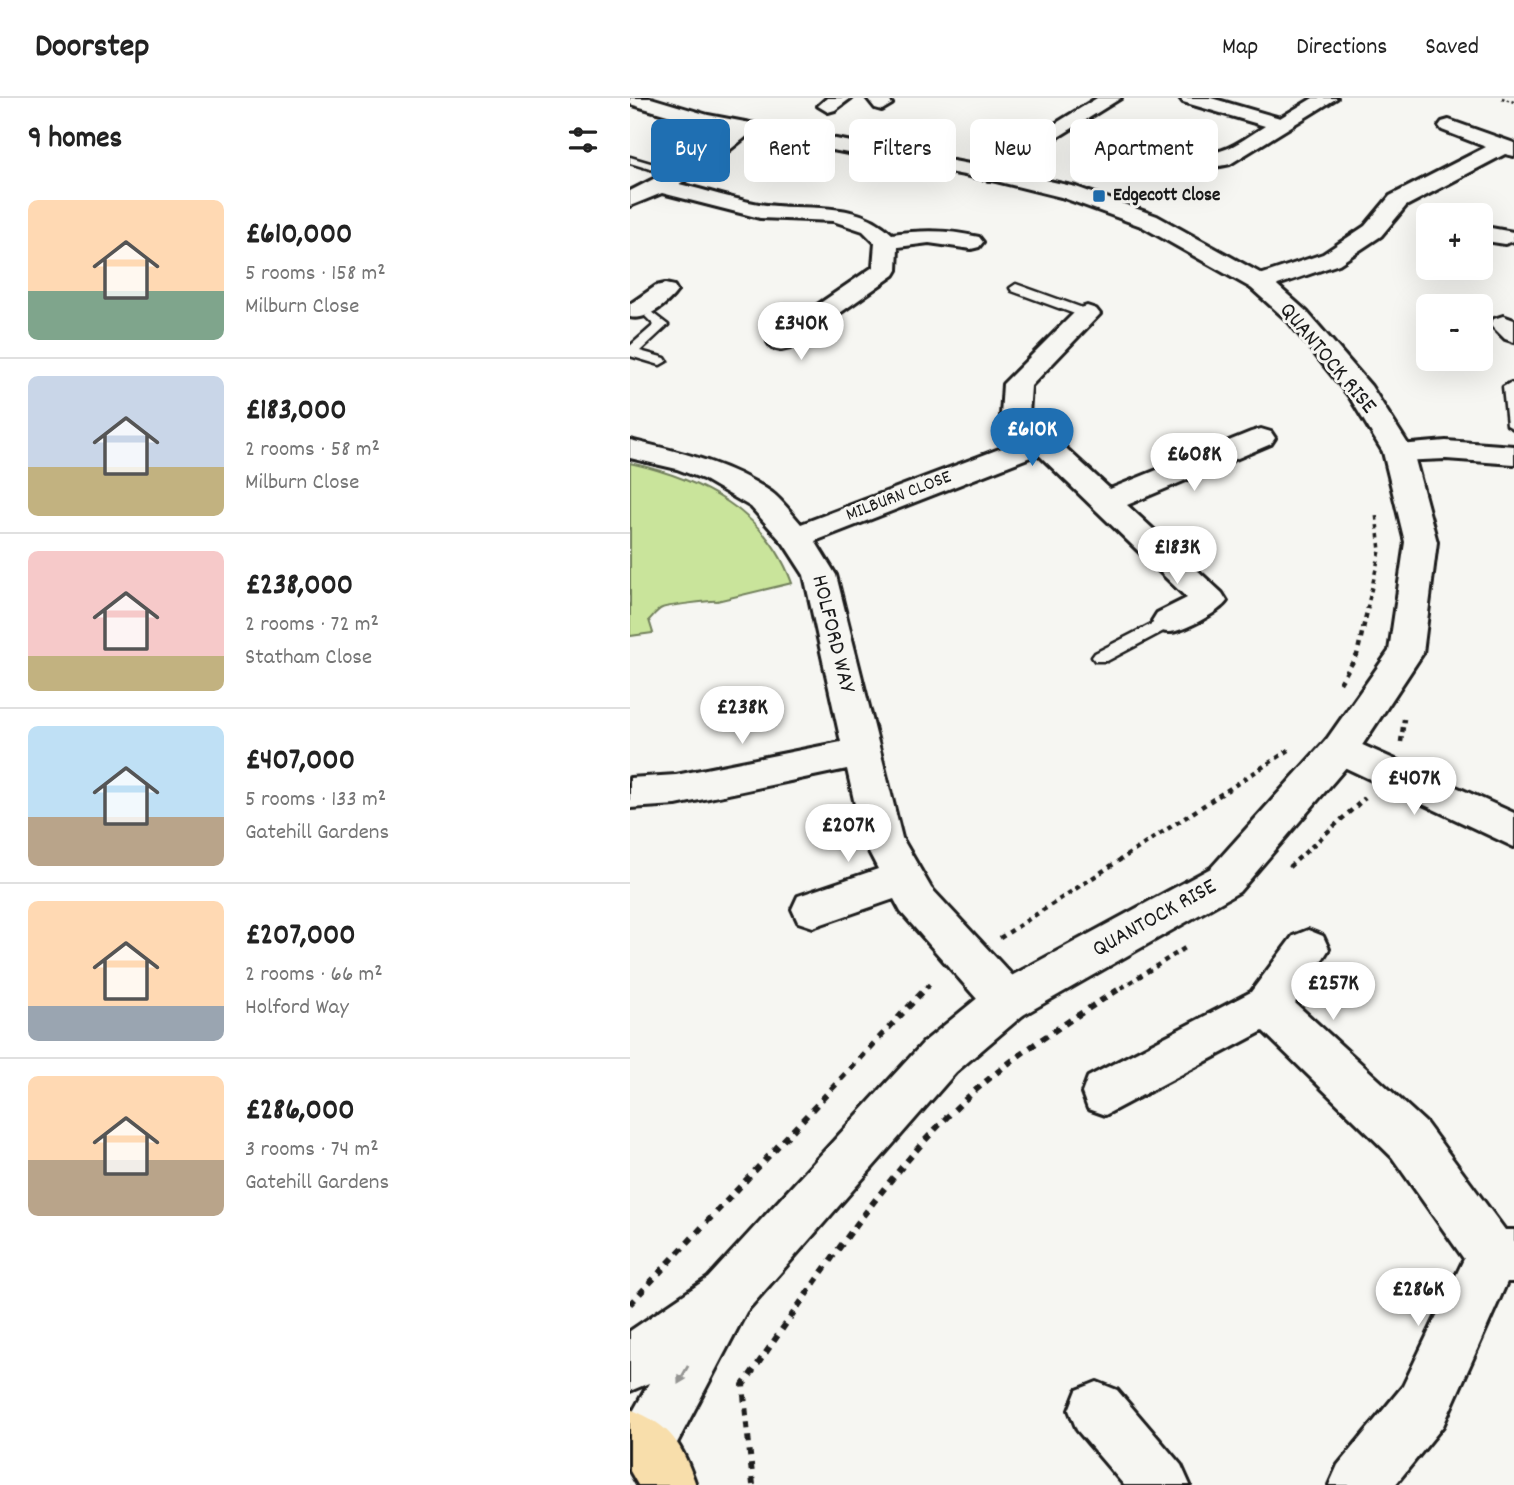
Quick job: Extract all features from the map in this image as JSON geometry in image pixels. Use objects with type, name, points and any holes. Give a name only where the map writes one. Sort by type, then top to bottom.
[{"type":"street","points":[[1076,98],[1108,100]]},
{"type":"street","points":[[1189,98],[1280,124]]},
{"type":"street","points":[[1218,160],[1223,160],[1327,98]]},
{"type":"street","name":"QUANTOCK RISE","points":[[644,100],[705,120],[744,128]]},
{"type":"street","points":[[1056,132],[1108,100]]},
{"type":"street","points":[[1449,126],[1509,148]]},
{"type":"street","points":[[730,140],[744,129]]},
{"type":"street","name":"QUANTOCK RISE","points":[[835,145],[970,170]]},
{"type":"street","points":[[1260,283],[1331,259],[1373,231],[1398,201],[1509,148]]},
{"type":"street","points":[[1223,160],[1235,179]]},
{"type":"street","points":[[630,199],[669,182]]},
{"type":"street","points":[[674,182],[760,211],[835,214],[871,226],[887,242],[885,270],[786,338],[826,346]]},
{"type":"street","name":"QUANTOCK RISE","points":[[630,1364],[728,1294],[940,1057],[1007,1001],[1225,880],[1340,749],[1406,653],[1421,542],[1398,452],[1361,392],[1298,317],[1260,283],[1149,221],[1068,192],[1026,182]]},
{"type":"street","points":[[1398,201],[1416,208]]},
{"type":"street","points":[[1493,235],[1505,237]]},
{"type":"street","points":[[887,242],[929,236],[971,242]]},
{"type":"street","points":[[639,312],[665,291]]},
{"type":"street","points":[[1087,314],[1017,384],[1015,416],[1210,601],[1169,621]]},
{"type":"street","name":"MILBURN CLOSE","points":[[796,537],[1041,443]]},
{"type":"street","points":[[1107,502],[1254,448]]},
{"type":"street","name":"HOLFORD WAY","points":[[630,449],[686,462],[713,473],[762,500],[796,537],[820,575],[883,840],[916,900],[1007,1001]]},
{"type":"street","points":[[1398,452],[1446,450],[1514,455]]},
{"type":"street","points":[[1340,749],[1514,831]]},
{"type":"street","points":[[630,793],[676,790],[860,752]]},
{"type":"street","points":[[813,909],[904,878]]},
{"type":"street","points":[[1105,1093],[1267,1006],[1308,948]]},
{"type":"street","points":[[1267,1006],[1409,1140],[1503,1256],[1423,1406],[1358,1485]]},
{"type":"street","name":"QUANTOCK RISE","points":[[648,1455],[728,1294]]},
{"type":"street","points":[[1097,1410],[1161,1485]]},
{"type":"lane","points":[[630,160],[651,171]]},
{"type":"lane","points":[[1016,288],[1087,314]]},
{"type":"lane","points":[[639,312],[662,325],[631,352],[660,361]]},
{"type":"lane","points":[[1510,387],[1514,425]]},
{"type":"lane","points":[[1101,657],[1169,621]]},
{"type":"path","points":[[1502,98],[1514,102]]},
{"type":"path","points":[[1282,873],[1374,790]]},
{"type":"path","points":[[753,1485],[743,1385],[873,1203],[949,1115],[1027,1047],[1197,941]]},
{"type":"path","points":[[630,1304],[931,983]]},
{"type":"green space","points":[[630,463],[682,478],[728,502],[766,536],[792,583],[717,601],[662,608],[649,620],[653,633],[630,636]]},
{"type":"place","name":"Edgecott Close","points":[[1099,196]]}]
